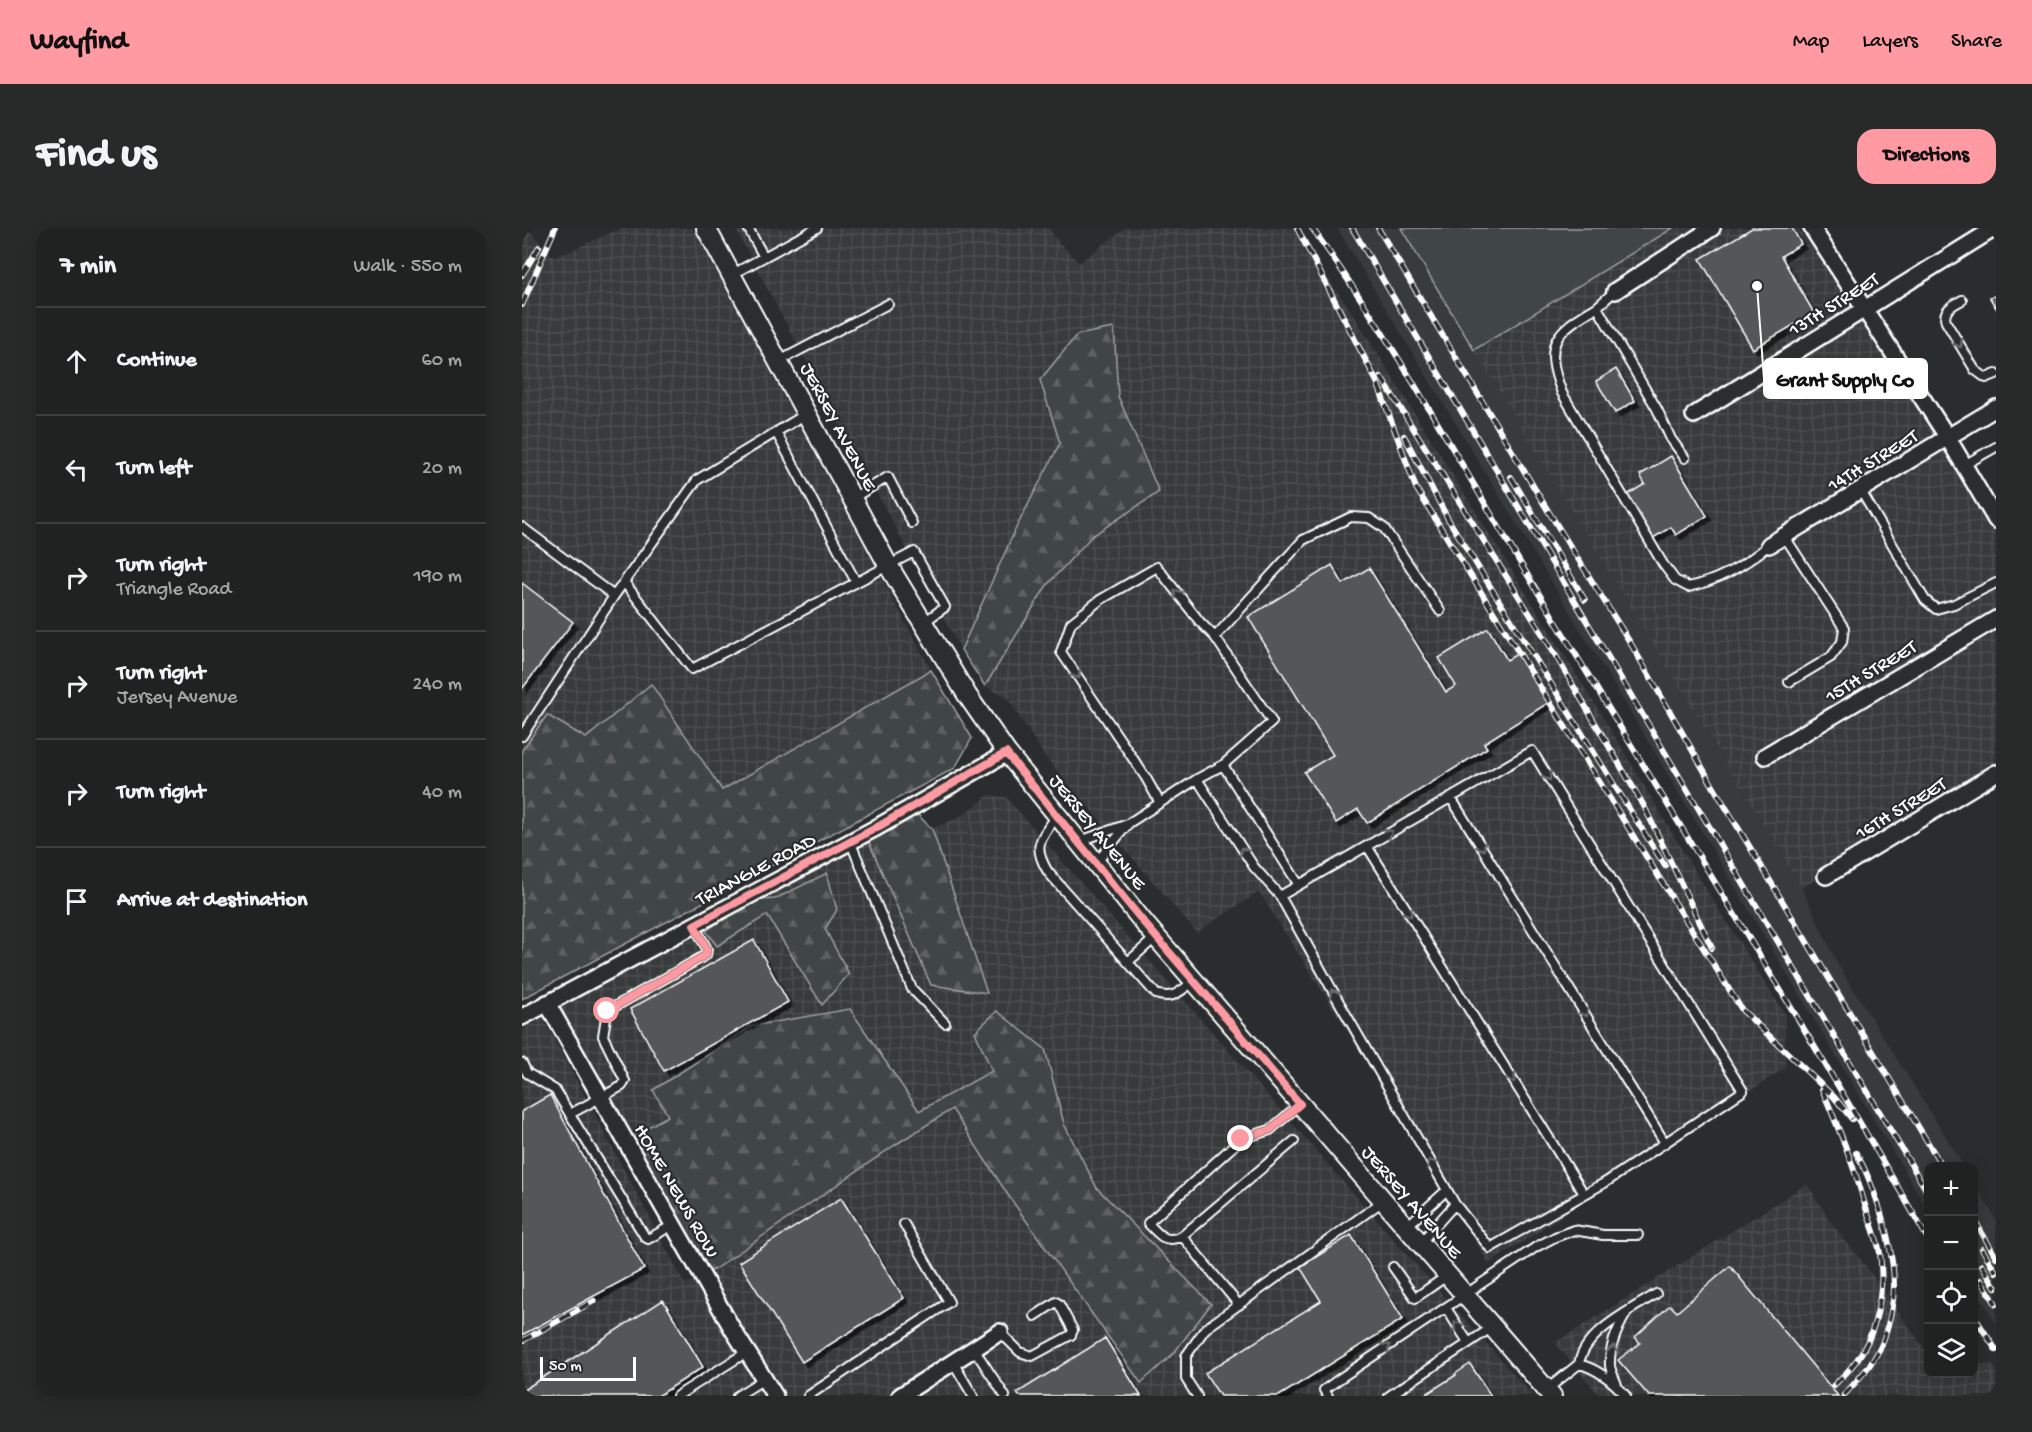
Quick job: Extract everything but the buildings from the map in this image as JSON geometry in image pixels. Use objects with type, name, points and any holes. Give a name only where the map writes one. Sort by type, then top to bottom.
[{"type":"street","name":"JERSEY AVENUE","points":[[706,228],[888,565],[967,695],[1006,753],[1156,937],[1549,1393]]},
{"type":"street","points":[[1614,291],[1712,228]]},
{"type":"street","points":[[1812,228],[1948,438],[1996,520]]},
{"type":"street","name":"13TH STREET","points":[[1694,415],[1995,228]]},
{"type":"street","name":"14TH STREET","points":[[1769,546],[1996,408]]},
{"type":"street","name":"15TH STREET","points":[[1765,756],[1996,619]]},
{"type":"street","name":"TRIANGLE ROAD","points":[[522,1017],[850,841],[1006,753]]},
{"type":"street","name":"16TH STREET","points":[[1826,876],[1996,773]]},
{"type":"street","name":"HOME NEWS ROW","points":[[547,1004],[673,1225],[775,1396]]},
{"type":"street","points":[[900,1396],[1000,1332]]},
{"type":"lane","points":[[748,228],[764,257]]},
{"type":"lane","points":[[731,275],[817,228]]},
{"type":"lane","points":[[1614,291],[1597,307],[1573,321],[1559,333],[1554,350],[1554,371],[1562,393],[1663,564],[1675,580],[1688,587],[1705,584],[1750,561],[1769,546]]},
{"type":"lane","points":[[1962,300],[1947,310],[1946,322],[1977,372],[1986,378],[1996,374]]},
{"type":"lane","points":[[779,361],[888,304]]},
{"type":"lane","points":[[1597,307],[1657,409],[1671,439],[1685,458]]},
{"type":"lane","points":[[522,736],[614,596],[697,480],[807,413]]},
{"type":"lane","points":[[776,432],[856,582]]},
{"type":"lane","points":[[1964,465],[1996,447]]},
{"type":"lane","points":[[853,498],[888,477],[912,523]]},
{"type":"lane","points":[[1861,491],[1925,600],[1936,609],[1954,604],[1996,583]]},
{"type":"lane","points":[[1215,637],[1303,540],[1351,517],[1369,518],[1384,528],[1440,611]]},
{"type":"lane","points":[[522,527],[614,596]]},
{"type":"lane","points":[[1785,537],[1844,628],[1842,642],[1831,657],[1789,682]]},
{"type":"lane","points":[[624,582],[692,669],[914,552],[945,607],[923,623]]},
{"type":"lane","points":[[1096,864],[1130,824],[1197,779],[1223,765],[1272,722],[1215,637],[1200,622],[1157,567],[1100,600],[1071,623],[1061,652],[1146,778],[1160,803]]},
{"type":"lane","points":[[1197,779],[1254,867],[1280,896],[1455,1204],[1490,1248],[1584,1194],[1743,1091],[1532,751],[1280,896]]},
{"type":"lane","points":[[1223,765],[1299,885]]},
{"type":"lane","points":[[1451,798],[1665,1143]]},
{"type":"lane","points":[[1057,816],[1041,837],[1039,845],[1039,858],[1048,872],[1156,993],[1166,997],[1174,995],[1194,981]]},
{"type":"lane","points":[[1078,842],[1130,824]]},
{"type":"lane","points":[[850,841],[912,989],[945,1023]]},
{"type":"lane","points":[[1367,846],[1584,1194]]},
{"type":"lane","points":[[570,1114],[622,1086],[625,1082],[603,1036],[607,1011],[706,955],[707,949],[694,925]]},
{"type":"lane","points":[[1128,962],[1156,937]]},
{"type":"lane","points":[[522,1064],[524,1074],[555,1090],[645,1237],[648,1239],[653,1237],[673,1225]]},
{"type":"lane","points":[[1294,1141],[1182,1236],[1164,1240],[1148,1222],[1241,1139],[1270,1130],[1300,1104]]},
{"type":"lane","points":[[1406,1227],[1447,1190]]},
{"type":"lane","points":[[1197,1396],[1186,1379],[1186,1356],[1205,1329],[1383,1200]]},
{"type":"lane","points":[[1420,1243],[1455,1204]]},
{"type":"lane","points":[[808,1396],[949,1302],[904,1224]]},
{"type":"lane","points":[[1328,1396],[1324,1390],[1339,1379],[1536,1246],[1574,1230],[1603,1235],[1638,1235]]},
{"type":"lane","points":[[1182,1236],[1239,1305]]},
{"type":"lane","points":[[1393,1267],[1415,1298],[1448,1275]]},
{"type":"lane","points":[[1549,1393],[1579,1364],[1585,1349],[1607,1324],[1656,1294]]},
{"type":"lane","points":[[1000,1332],[1020,1352],[1032,1356],[1040,1354],[1071,1335],[1073,1330],[1064,1311],[1056,1302],[1035,1316]]},
{"type":"lane","points":[[1446,1308],[1468,1342]]},
{"type":"lane","points":[[1617,1386],[1610,1366],[1613,1344],[1626,1314]]},
{"type":"lane","points":[[1389,1396],[1492,1327]]},
{"type":"lane","points":[[974,1349],[1005,1396]]},
{"type":"lane","points":[[677,1396],[747,1352]]},
{"type":"lane","points":[[953,1362],[974,1396]]},
{"type":"lane","points":[[1579,1364],[1592,1368],[1617,1386],[1626,1396]]},
{"type":"lane","points":[[737,1396],[765,1379]]},
{"type":"shaded area","points":[[522,228],[527,228],[554,258],[622,228],[693,228],[931,670],[722,790],[651,684],[586,739],[547,715],[522,750]]},
{"type":"shaded area","points":[[735,228],[1050,228],[1054,237],[1079,263],[1125,228],[1292,228],[1353,314],[1785,1014],[1785,1068],[1489,1264],[1337,1014],[1259,892],[1200,930],[1198,934],[1046,758],[1007,697],[985,686],[1047,585],[1092,536],[1159,492],[1118,396],[1114,328],[1040,380],[1060,443],[1016,528],[961,650]]},
{"type":"shaded area","points":[[1337,228],[1401,228],[1802,888],[1837,963],[1961,1162],[1924,1162],[1924,1203]]},
{"type":"shaded area","points":[[1673,228],[1798,228],[1948,438],[1996,517],[1996,771],[1802,888],[1474,350]]},
{"type":"shaded area","points":[[989,795],[1006,797],[1533,1396],[522,1396],[522,1030],[543,1018],[685,1284],[706,1275],[898,1143],[952,1109],[1008,1195],[1141,1383],[1211,1303],[1097,1188],[1064,1124],[1045,1049],[998,1011],[975,1032],[993,1071],[919,1111],[850,1009],[752,1026],[653,1090],[668,1116],[634,1135],[558,1003],[863,829],[931,985],[986,993],[932,829],[963,815]]},
{"type":"shaded area","points":[[1807,1184],[1832,1224],[1868,1269],[1924,1348],[1924,1378],[1978,1378],[1978,1364],[1992,1364],[1996,1369],[1996,1396],[1600,1396],[1555,1343]]},
{"type":"shaded area","points":[[1978,1189],[1996,1220],[1996,1323],[1978,1293]]},
{"type":"green space","points":[[1401,228],[1673,228],[1474,350]]},
{"type":"green space","points":[[1114,328],[1118,396],[1159,492],[1092,536],[1047,585],[985,686],[961,650],[1016,528],[1060,443],[1040,380],[1077,335]]},
{"type":"green space","points":[[931,670],[972,738],[955,768],[522,999],[522,750],[547,715],[586,738],[651,684],[722,790]]},
{"type":"green space","points":[[917,814],[932,829],[987,993],[931,985],[868,840]]},
{"type":"green space","points":[[827,873],[837,910],[825,929],[849,974],[822,1005],[767,915],[717,946],[706,931],[750,901],[775,899]]},
{"type":"green space","points":[[850,1009],[919,1111],[992,1071],[975,1032],[997,1011],[1045,1049],[1064,1124],[1097,1188],[1211,1304],[1173,1354],[1141,1383],[1008,1195],[952,1109],[898,1143],[706,1275],[628,1138],[668,1116],[653,1090],[752,1026]]},
{"type":"railway","points":[[522,305],[555,228]]},
{"type":"railway","points":[[1297,228],[1377,382],[1416,488],[1742,1010],[1834,1097],[1852,1119]]},
{"type":"railway","points":[[1312,228],[1405,369],[1924,1232]]},
{"type":"railway","points":[[1352,228],[1924,1186]]},
{"type":"railway","points":[[1378,228],[1631,644],[1713,786],[1940,1162]]},
{"type":"railway","points":[[522,275],[539,247]]},
{"type":"railway","points":[[1381,377],[1550,646],[1644,806],[1712,948]]},
{"type":"railway","points":[[1404,436],[1448,519],[1665,866]]},
{"type":"railway","points":[[1511,477],[1585,600]]},
{"type":"railway","points":[[1822,1089],[1856,1175],[1877,1241],[1881,1267],[1880,1297],[1868,1341],[1850,1369],[1833,1386]]},
{"type":"railway","points":[[1844,1395],[1870,1365],[1882,1344],[1894,1292],[1887,1235],[1870,1182],[1856,1153]]},
{"type":"railway","points":[[1978,1226],[1996,1257]]},
{"type":"railway","points":[[1982,1249],[1996,1272]]},
{"type":"railway","points":[[1982,1265],[1996,1288]]},
{"type":"railway","points":[[1981,1280],[1996,1304]]},
{"type":"railway","points":[[522,1341],[594,1301]]},
{"type":"railway","points":[[1978,1322],[1996,1350]]},
{"type":"place","name":"Grant Supply Co","points":[[1757,286]]},
{"type":"route","points":[[607,1011],[706,955],[707,949],[694,925],[874,829],[1006,753],[1145,924],[1300,1104],[1270,1130],[1241,1139]]}]
